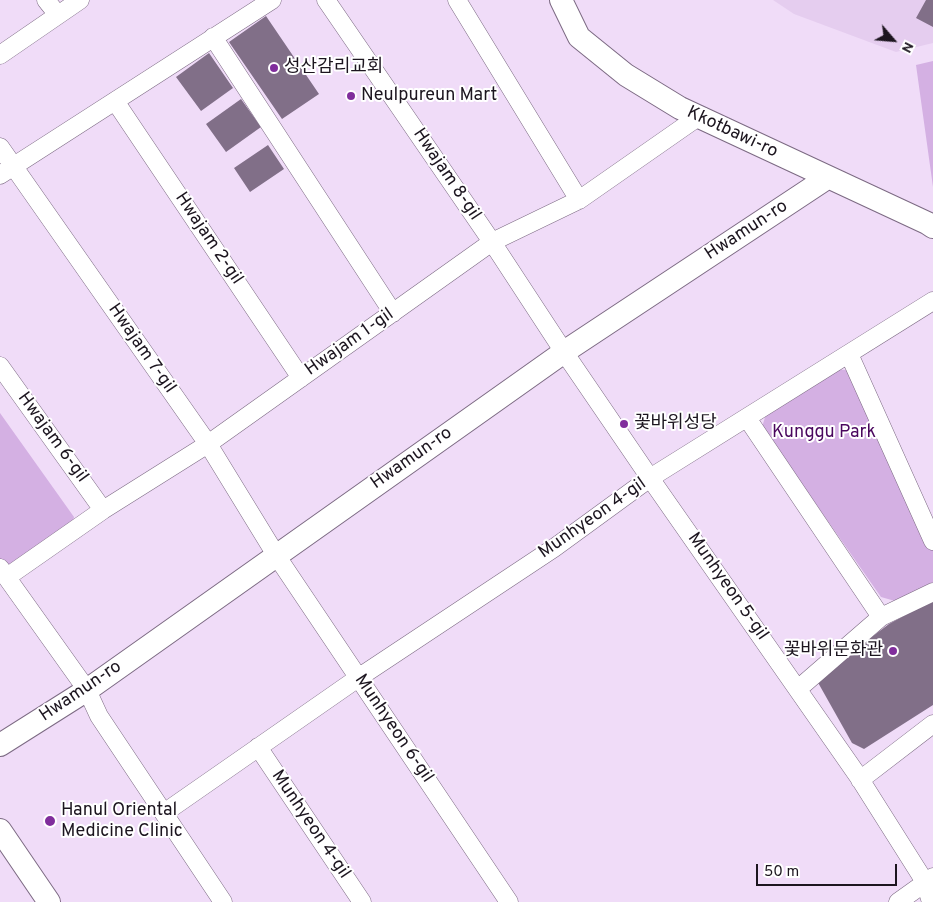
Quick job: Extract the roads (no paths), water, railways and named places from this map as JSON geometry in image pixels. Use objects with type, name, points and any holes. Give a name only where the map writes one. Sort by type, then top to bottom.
[{"type":"street","points":[[46,0],[58,16]]},
{"type":"street","points":[[0,55],[80,0]]},
{"type":"street","points":[[7,170],[272,0]]},
{"type":"street","name":"Hwajam 8-gil","points":[[326,0],[492,242],[564,352]]},
{"type":"street","points":[[457,0],[579,200]]},
{"type":"street","name":"Kkotbawi-ro","points":[[561,0],[579,37],[626,75],[698,117],[927,223],[933,228]]},
{"type":"street","points":[[213,37],[393,313]]},
{"type":"street","name":"Hwajam 2-gil","points":[[115,101],[301,378]]},
{"type":"street","name":"Hwajam 1-gil","points":[[3,573],[208,444],[492,242],[579,200],[698,117]]},
{"type":"street","name":"Hwajam 7-gil","points":[[0,147],[7,170],[208,444],[276,555]]},
{"type":"street","name":"Hwamun-ro","points":[[0,745],[87,690],[564,352],[827,178]]},
{"type":"street","name":"Munhyeon 4-gil","points":[[164,813],[358,678],[554,548],[650,478],[933,301]]},
{"type":"street","name":"Munhyeon 5-gil","points":[[564,352],[929,880],[931,902]]},
{"type":"street","points":[[849,354],[933,541]]},
{"type":"street","name":"Hwajam 6-gil","points":[[0,366],[103,510]]},
{"type":"street","points":[[747,418],[881,617]]},
{"type":"street","name":"Munhyeon 6-gil","points":[[276,555],[509,902]]},
{"type":"street","points":[[3,573],[87,690],[99,716],[224,902]]},
{"type":"street","points":[[798,689],[881,617],[933,592]]},
{"type":"street","points":[[860,780],[933,724]]},
{"type":"street","name":"Munhyeon 4-gil","points":[[258,747],[362,902]]},
{"type":"street","points":[[0,830],[49,902]]},
{"type":"street","points":[[898,902],[929,880]]},
{"type":"place","name":"성산감리교회","points":[[274,68]]},
{"type":"place","name":"Neulpureun Mart","points":[[351,96]]},
{"type":"place","name":"꽃바위성당","points":[[624,424]]},
{"type":"place","name":"꽃바위문화관","points":[[893,651]]},
{"type":"place","name":"Hanul Oriental Medicine Clinic","points":[[50,821]]},
{"type":"park label","name":"Kunggu Park","points":[[824,433]]}]
